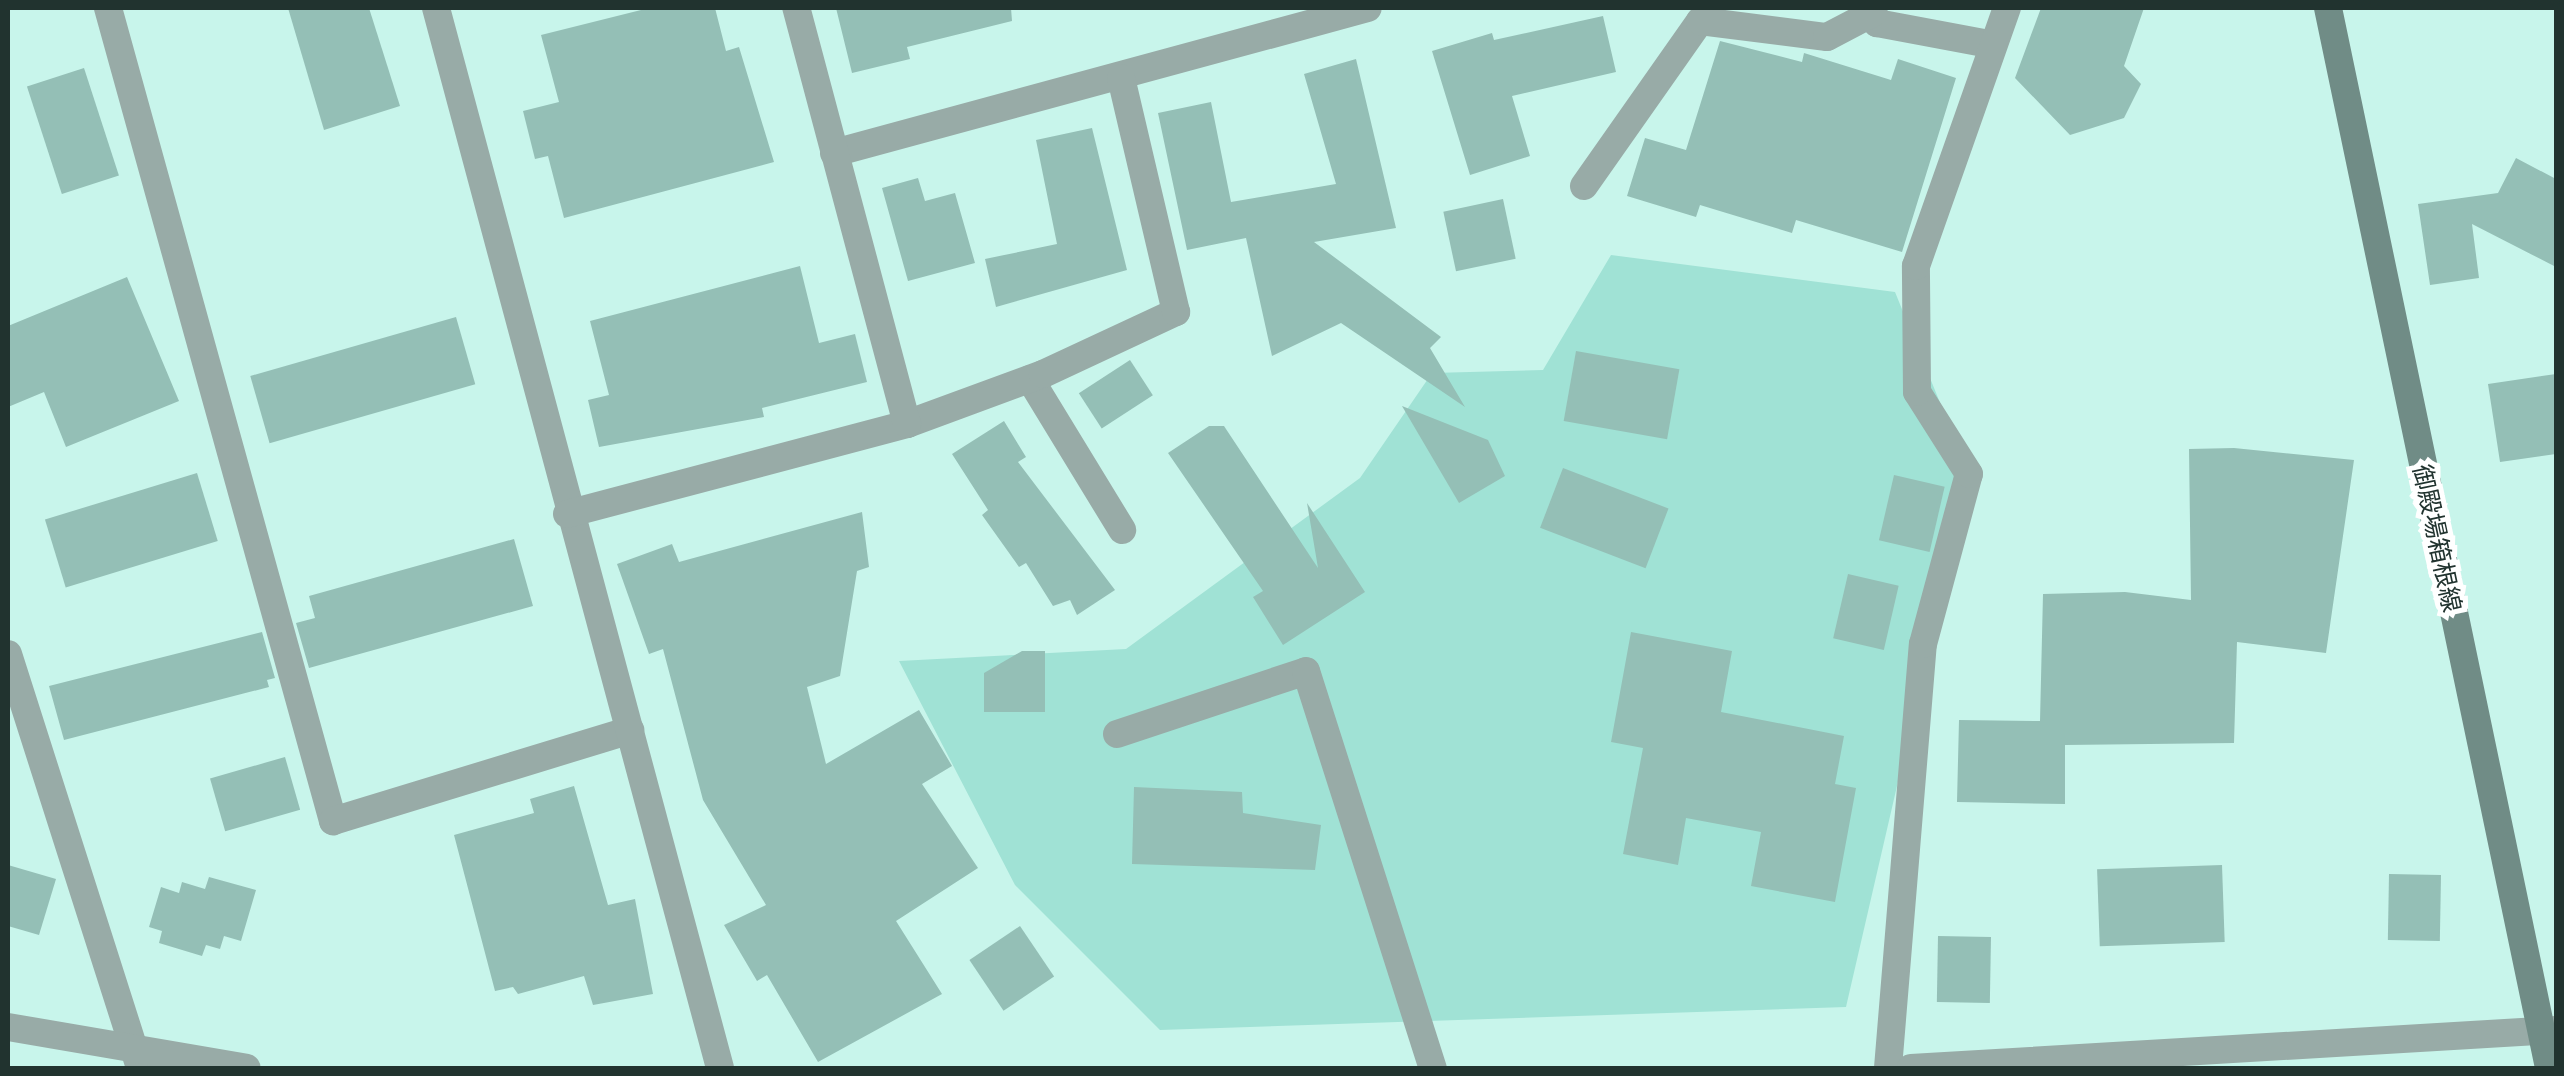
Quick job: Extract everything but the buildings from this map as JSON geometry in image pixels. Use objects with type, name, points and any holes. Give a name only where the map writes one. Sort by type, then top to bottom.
[{"type":"main road","name":"御殿場箱根線","points":[[2328,8],[2550,1031],[2548,1068]]},
{"type":"street","points":[[108,8],[333,822],[630,730]]},
{"type":"street","points":[[436,8],[567,514],[630,730],[720,1068]]},
{"type":"street","points":[[796,8],[907,424]]},
{"type":"street","points":[[834,153],[1122,78],[1368,8]]},
{"type":"street","points":[[1888,1068],[1923,644],[1969,474],[1917,392],[1916,266],[1990,44],[2007,8]]},
{"type":"street","points":[[1584,186],[1700,21],[1826,37],[1872,10],[1877,23],[1990,44]]},
{"type":"street","points":[[567,514],[907,424],[1030,379],[1176,312],[1122,78]]},
{"type":"street","points":[[1030,379],[1122,530]]},
{"type":"street","points":[[8,654],[135,1059]]},
{"type":"street","points":[[1118,734],[1306,670],[1433,1068]]},
{"type":"street","points":[[8,1028],[135,1059],[247,1068]]},
{"type":"street","points":[[1911,1068],[2550,1031]]},
{"type":"green space","points":[[1611,255],[1895,292],[1969,474],[1846,1007],[1160,1030],[1015,885],[899,661],[1126,649],[1360,478],[1432,373],[1543,370]]}]
